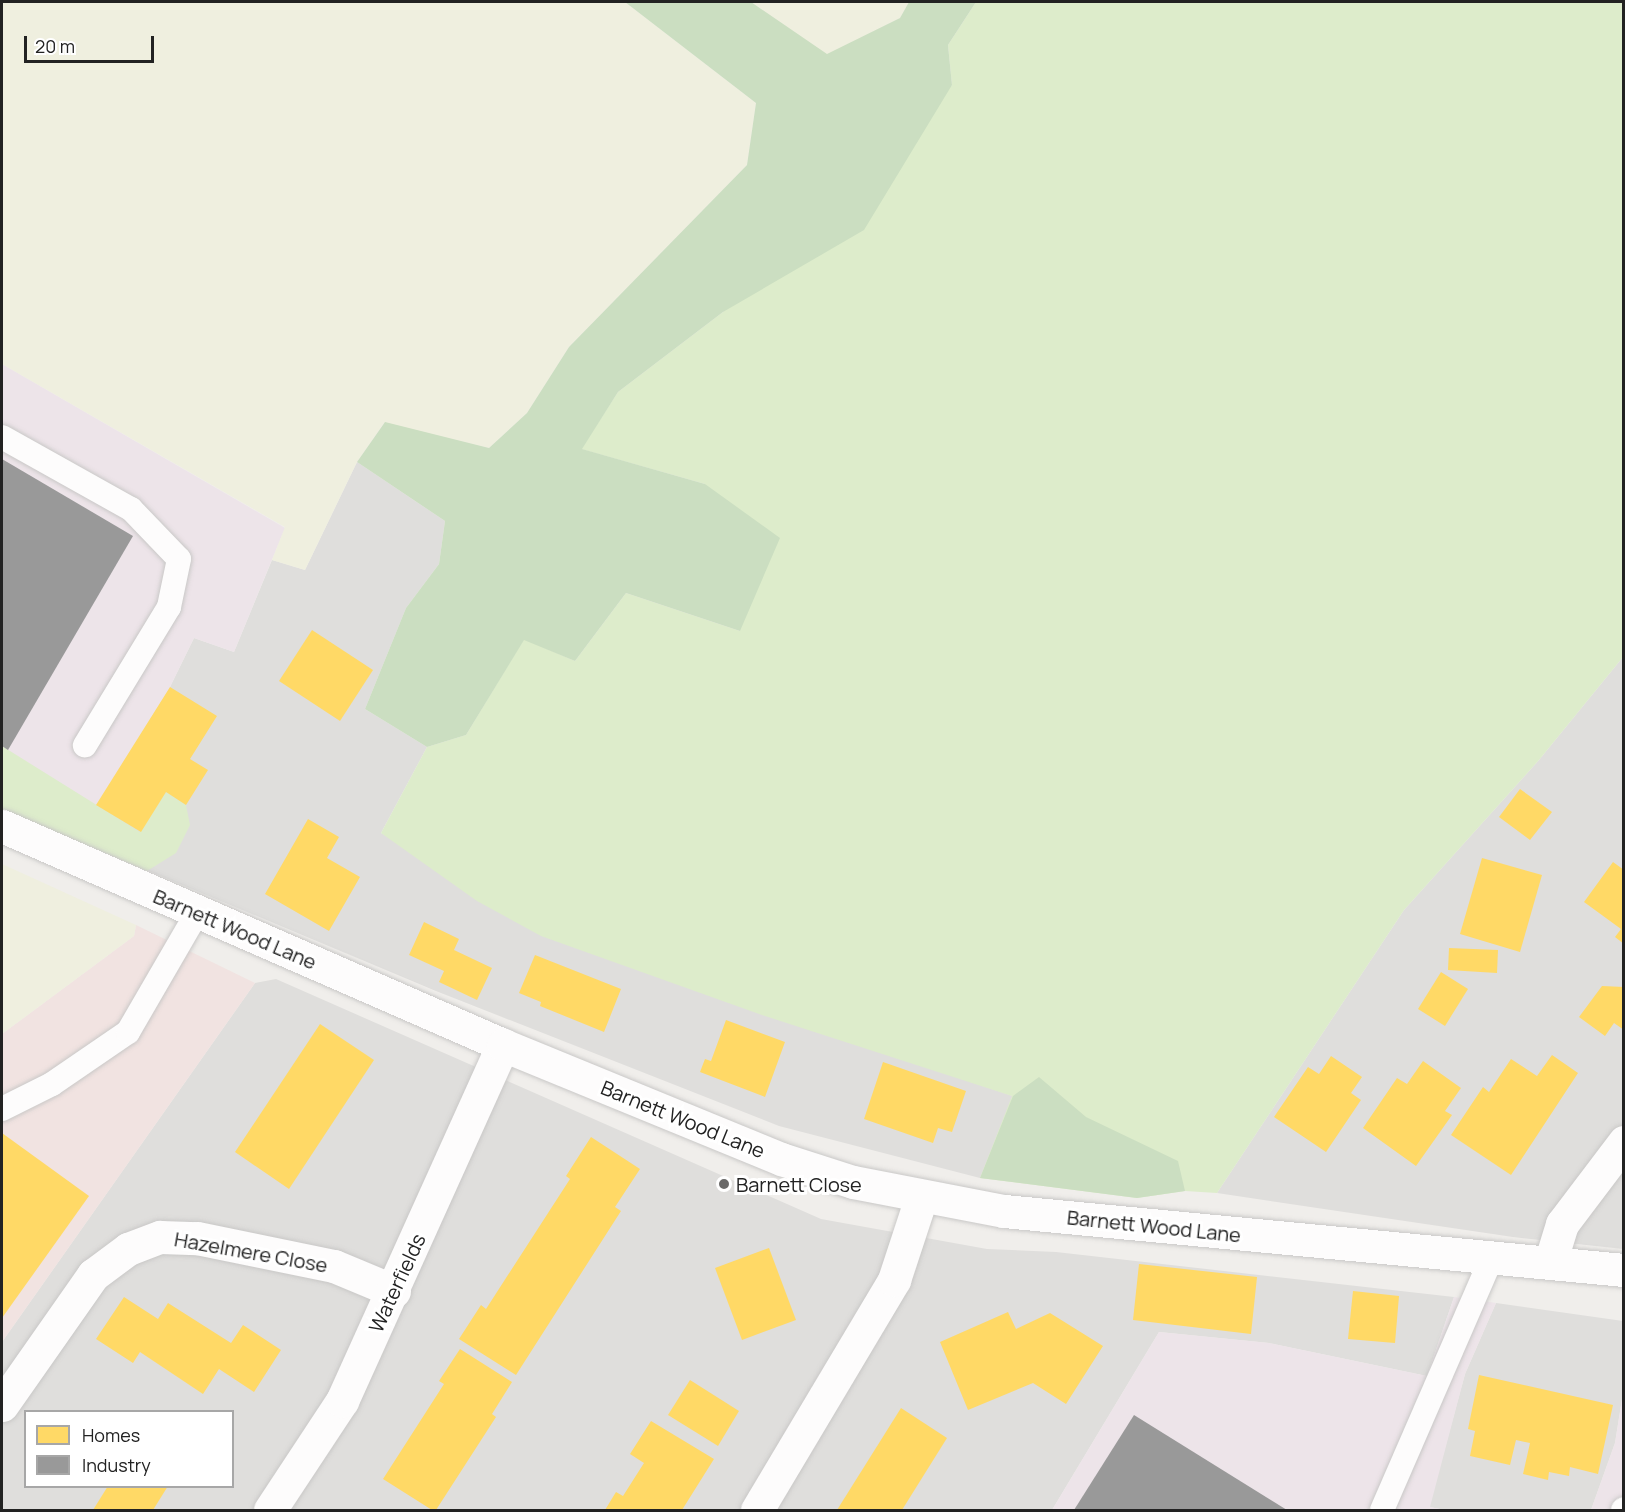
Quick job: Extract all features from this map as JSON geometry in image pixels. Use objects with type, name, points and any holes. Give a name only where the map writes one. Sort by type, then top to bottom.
[{"type":"street","name":"Barnett Wood Lane","points":[[2,826],[503,1045],[781,1159],[853,1182],[921,1198],[1005,1211],[1623,1270]]},
{"type":"street","name":"Waterfields","points":[[270,1510],[342,1401],[394,1291],[503,1045]]},
{"type":"street","points":[[1550,1263],[1562,1224],[1623,1142]]},
{"type":"street","points":[[757,1510],[894,1280],[921,1198]]},
{"type":"street","name":"Hazelmere Close","points":[[2,1405],[93,1275],[128,1249],[160,1237],[197,1238],[334,1266],[394,1291]]},
{"type":"lane","points":[[2,437],[131,509],[179,559],[169,607],[85,745]]},
{"type":"lane","points":[[2,1109],[52,1084],[128,1032],[197,913]]},
{"type":"lane","points":[[1382,1510],[1491,1259]]},
{"type":"shaded area","points":[[2,364],[285,528],[234,652],[194,638],[170,687],[75,840],[2,809]]},
{"type":"shaded area","points":[[357,462],[445,521],[439,564],[406,608],[365,709],[427,747],[381,833],[653,975],[1013,1096],[980,1178],[779,1126],[436,991],[75,840],[170,687],[194,638],[234,652],[272,560],[305,570]]},
{"type":"shaded area","points":[[1623,657],[1623,1249],[1513,1237],[1217,1193],[1404,910],[1539,760]]},
{"type":"shaded area","points":[[136,925],[255,983],[2,1342],[2,1034],[134,936]]},
{"type":"shaded area","points":[[276,979],[821,1219],[987,1249],[1056,1252],[1454,1297],[1427,1376],[1269,1343],[1159,1332],[1052,1510],[2,1510],[2,1342],[255,983]]},
{"type":"shaded area","points":[[1454,1297],[1496,1303],[1465,1374],[1430,1507],[1445,1510],[1052,1510],[1159,1332],[1269,1343],[1427,1376]]},
{"type":"shaded area","points":[[1496,1303],[1623,1321],[1623,1393],[1615,1443],[1591,1510],[1445,1510],[1429,1507],[1465,1374]]},
{"type":"shaded area","points":[[1623,1393],[1623,1510],[1591,1510],[1615,1443]]},
{"type":"green space","points":[[2,2],[625,2],[756,103],[747,165],[569,347],[527,413],[489,448],[384,423],[357,462],[305,570],[272,560],[285,527],[2,364]]},
{"type":"green space","points":[[625,2],[751,2],[827,54],[900,18],[909,2],[976,2],[948,45],[952,85],[864,230],[723,312],[618,392],[582,449],[705,484],[780,538],[740,631],[626,593],[575,661],[524,640],[466,735],[427,747],[365,709],[406,608],[439,564],[445,521],[357,462],[385,422],[489,448],[527,413],[569,347],[747,165],[756,103]]},
{"type":"green space","points":[[751,2],[909,2],[900,18],[827,55]]},
{"type":"green space","points":[[976,2],[1623,2],[1623,657],[1539,760],[1404,910],[1217,1193],[1185,1191],[1137,1198],[980,1178],[1012,1096],[765,1016],[541,936],[477,901],[381,833],[427,747],[466,735],[524,639],[575,661],[626,593],[740,631],[705,484],[581,449],[618,392],[723,312],[952,85],[948,45]]},
{"type":"green space","points":[[2,746],[140,832],[166,792],[186,805],[190,825],[176,853],[147,871],[2,809]]},
{"type":"green space","points":[[2,864],[136,925],[134,936],[2,1034]]},
{"type":"green space","points":[[1039,1077],[1086,1117],[1178,1161],[1185,1191],[1137,1198],[980,1178],[1013,1096]]},
{"type":"building: Homes","points":[[312,630],[373,670],[340,721],[279,681]]},
{"type":"building: Homes","points":[[170,687],[217,716],[190,759],[208,770],[186,805],[166,792],[141,832],[96,805]]},
{"type":"building: Homes","points":[[1520,789],[1552,812],[1530,840],[1499,817]]},
{"type":"building: Homes","points":[[308,819],[339,837],[327,858],[360,877],[329,931],[265,894]]},
{"type":"building: Homes","points":[[1482,858],[1542,875],[1520,952],[1460,934]]},
{"type":"building: Homes","points":[[1613,862],[1624,870],[1624,944],[1615,937],[1621,929],[1584,902]]},
{"type":"building: Homes","points":[[424,922],[459,939],[454,950],[492,968],[477,1000],[439,982],[444,971],[409,955]]},
{"type":"building: Homes","points":[[1449,948],[1498,950],[1497,973],[1448,970]]},
{"type":"building: Homes","points":[[535,955],[621,989],[604,1032],[540,1006],[541,1002],[519,993]]},
{"type":"building: Homes","points":[[1441,972],[1468,989],[1445,1026],[1418,1009]]},
{"type":"building: Homes","points":[[1602,986],[1624,987],[1624,1030],[1614,1023],[1605,1036],[1579,1017]]},
{"type":"building: Homes","points":[[726,1020],[785,1042],[765,1097],[700,1072],[705,1059],[711,1061]]},
{"type":"building: Homes","points":[[320,1024],[374,1060],[289,1189],[235,1152]]},
{"type":"building: Homes","points":[[1552,1055],[1578,1073],[1511,1175],[1451,1135],[1483,1087],[1489,1092],[1511,1059],[1537,1076]]},
{"type":"building: Homes","points":[[1331,1056],[1362,1077],[1351,1093],[1361,1100],[1326,1152],[1274,1117],[1308,1067],[1319,1074]]},
{"type":"building: Homes","points":[[1423,1061],[1461,1088],[1445,1111],[1452,1115],[1416,1166],[1363,1128],[1397,1078],[1407,1084]]},
{"type":"building: Homes","points":[[883,1062],[966,1091],[952,1132],[938,1128],[933,1143],[864,1119]]},
{"type":"building: Homes","points":[[2,1133],[89,1196],[2,1318]]},
{"type":"building: Homes","points":[[591,1137],[640,1169],[615,1207],[621,1211],[516,1375],[459,1339],[481,1305],[486,1309],[570,1179],[566,1176]]},
{"type":"building: Homes","points":[[769,1248],[796,1320],[742,1340],[715,1268]]},
{"type":"building: Homes","points":[[1139,1264],[1257,1277],[1251,1334],[1133,1320]]},
{"type":"building: Homes","points":[[1353,1291],[1399,1296],[1395,1343],[1348,1339]]},
{"type":"building: Homes","points":[[124,1297],[158,1319],[168,1303],[231,1343],[243,1325],[281,1350],[254,1392],[219,1369],[203,1394],[140,1352],[133,1363],[96,1339]]},
{"type":"building: Homes","points":[[1008,1312],[1016,1329],[1050,1313],[1103,1346],[1066,1404],[1033,1383],[968,1410],[940,1342]]},
{"type":"building: Homes","points":[[460,1349],[512,1382],[492,1414],[496,1417],[436,1510],[432,1510],[383,1479],[444,1384],[439,1381]]},
{"type":"building: Homes","points":[[1479,1375],[1613,1405],[1598,1474],[1570,1467],[1569,1476],[1549,1472],[1548,1480],[1523,1474],[1530,1443],[1516,1440],[1510,1465],[1470,1456],[1475,1431],[1468,1429]]},
{"type":"building: Homes","points":[[690,1380],[739,1411],[718,1446],[668,1415]]},
{"type":"building: Homes","points":[[901,1408],[947,1438],[902,1510],[837,1510]]},
{"type":"building: Homes","points":[[651,1421],[714,1459],[682,1510],[605,1510],[616,1492],[623,1496],[644,1463],[630,1454]]},
{"type":"building: Homes","points":[[107,1488],[167,1488],[153,1510],[93,1510]]},
{"type":"building: Industry","points":[[2,459],[133,536],[8,750],[2,746]]},
{"type":"building: Industry","points":[[1134,1415],[1287,1510],[1074,1510]]},
{"type":"place","name":"Barnett Close","points":[[724,1184]]}]
